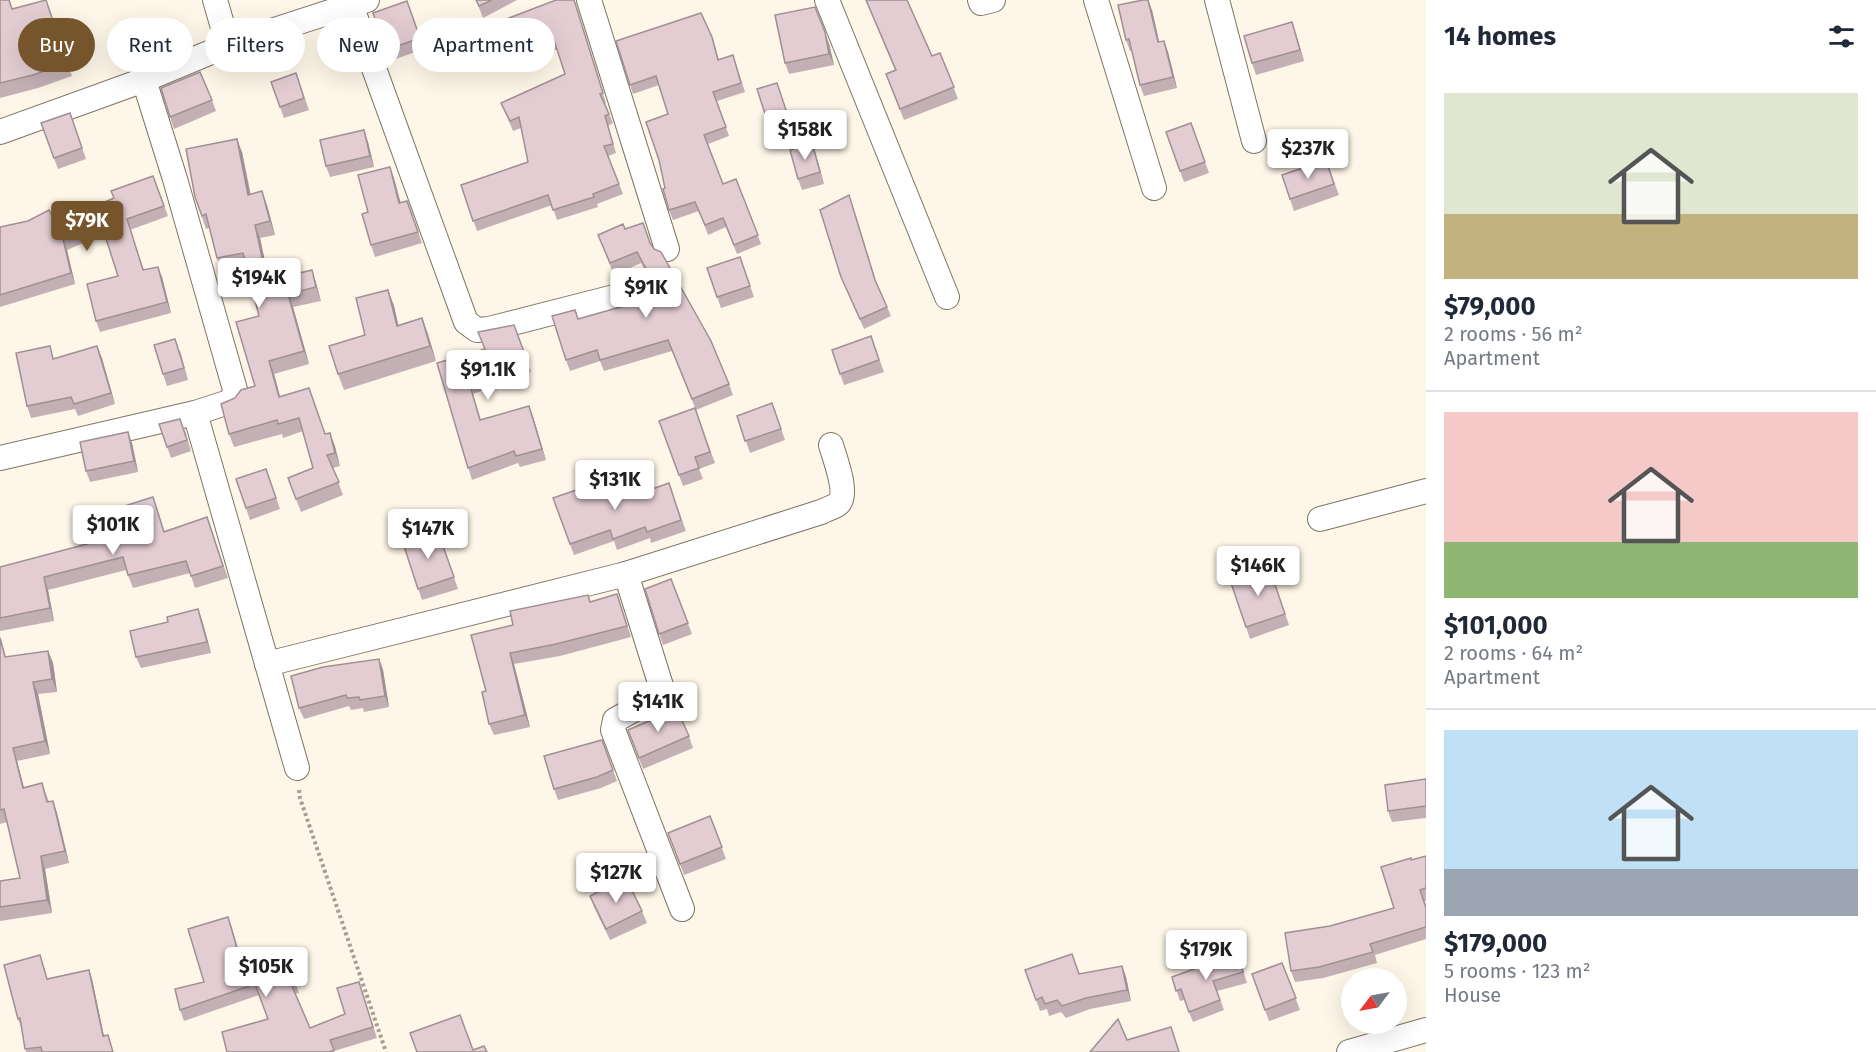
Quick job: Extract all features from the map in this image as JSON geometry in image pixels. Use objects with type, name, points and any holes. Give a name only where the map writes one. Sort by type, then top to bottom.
[{"type":"street","points":[[215,0],[220,18]]},
{"type":"street","points":[[590,0],[667,249]]},
{"type":"street","points":[[827,0],[947,297]]},
{"type":"street","points":[[980,0],[981,3],[993,0]]},
{"type":"street","points":[[1096,0],[1154,188]]},
{"type":"street","points":[[1217,0],[1254,141]]},
{"type":"street","points":[[305,20],[359,3],[466,322],[477,330],[489,329],[626,294]]},
{"type":"street","points":[[0,132],[144,80],[205,55]]},
{"type":"street","points":[[0,458],[195,413],[229,402],[236,393],[144,80]]},
{"type":"street","points":[[195,413],[297,768]]},
{"type":"street","points":[[267,664],[626,574],[837,505],[843,497],[831,446]]},
{"type":"street","points":[[1320,519],[1426,491]]},
{"type":"street","points":[[626,574],[662,688],[657,697],[615,720],[613,730],[682,909]]},
{"type":"street","points":[[1349,1052],[1426,1030]]},
{"type":"path","points":[[297,768],[300,798],[386,1052]]},
{"type":"building","points":[[0,0],[9,0],[12,9],[46,0],[52,18],[18,18],[18,72],[42,72],[0,83]]},
{"type":"building","points":[[476,0],[492,0],[479,6]]},
{"type":"building","points":[[556,0],[574,0],[603,93],[600,94],[609,114],[605,116],[613,144],[604,146],[619,184],[593,194],[594,197],[553,210],[548,195],[473,221],[461,185],[528,162],[519,117],[510,121],[501,103],[565,74],[555,43],[555,18],[509,18]]},
{"type":"building","points":[[866,0],[907,0],[932,56],[940,53],[954,87],[900,109],[886,74],[896,70]]},
{"type":"building","points":[[1148,0],[1158,42],[1164,41],[1173,77],[1140,85],[1118,5]]},
{"type":"building","points":[[407,1],[413,18],[412,41],[400,45],[400,18],[375,18],[373,13]]},
{"type":"building","points":[[815,7],[825,32],[829,54],[785,63],[775,15]]},
{"type":"building","points":[[701,13],[712,37],[718,60],[733,55],[741,83],[713,92],[726,127],[704,135],[723,184],[736,179],[758,235],[734,245],[723,218],[705,225],[695,202],[669,210],[659,160],[646,122],[668,114],[656,76],[630,85],[616,41]]},
{"type":"building","points":[[1292,22],[1300,50],[1252,63],[1244,36]]},
{"type":"building","points":[[200,72],[212,100],[170,117],[161,88]]},
{"type":"building","points":[[296,73],[304,98],[280,107],[271,82]]},
{"type":"building","points":[[777,83],[786,110],[766,117],[757,89]]},
{"type":"building","points":[[70,113],[82,148],[54,158],[41,123]]},
{"type":"building","points":[[1191,123],[1205,162],[1180,171],[1166,132]]},
{"type":"building","points":[[364,130],[370,156],[326,166],[320,140]]},
{"type":"building","points":[[237,139],[248,195],[262,191],[270,221],[255,225],[267,281],[312,270],[316,287],[288,294],[304,351],[269,361],[279,397],[309,388],[325,434],[330,433],[335,453],[327,455],[339,482],[296,499],[288,478],[313,468],[299,418],[278,424],[277,420],[229,434],[221,404],[235,398],[241,390],[255,386],[236,322],[259,316],[243,253],[217,258],[206,214],[202,216],[195,197],[186,149]]},
{"type":"building","points":[[812,143],[820,172],[798,179],[790,150]]},
{"type":"building","points":[[1326,160],[1334,184],[1290,199],[1282,175]]},
{"type":"building","points":[[390,167],[399,203],[407,201],[418,232],[371,245],[362,214],[368,212],[358,175]]},
{"type":"building","points":[[153,176],[164,206],[127,219],[143,270],[158,267],[167,302],[96,321],[87,284],[118,276],[101,223],[63,239],[71,273],[0,295],[0,227],[28,221],[49,210],[56,223],[114,198],[111,191]]},
{"type":"building","points":[[849,195],[875,280],[887,307],[860,319],[841,277],[820,210]]},
{"type":"building","points":[[643,223],[650,243],[654,249],[661,252],[711,341],[729,384],[692,399],[668,340],[600,360],[597,350],[566,360],[552,316],[575,310],[578,319],[624,306],[657,289],[637,252],[610,263],[598,235],[623,224],[625,229]]},
{"type":"building","points":[[740,257],[750,286],[717,297],[707,268]]},
{"type":"building","points":[[388,290],[397,326],[422,318],[430,346],[338,374],[329,346],[365,335],[356,298]]},
{"type":"building","points":[[514,325],[527,360],[469,382],[480,420],[529,406],[542,449],[516,456],[514,451],[468,468],[437,363],[485,349],[478,332]]},
{"type":"building","points":[[871,336],[879,360],[840,374],[832,350]]},
{"type":"building","points":[[175,339],[184,368],[163,374],[154,345]]},
{"type":"building","points":[[50,346],[53,359],[97,346],[111,393],[74,404],[71,397],[27,406],[16,353]]},
{"type":"building","points":[[772,403],[781,429],[745,441],[737,416]]},
{"type":"building","points":[[695,408],[710,452],[695,457],[699,468],[679,475],[659,421]]},
{"type":"building","points":[[180,419],[187,440],[167,447],[159,424]]},
{"type":"building","points":[[128,432],[134,461],[86,471],[80,442]]},
{"type":"building","points":[[266,469],[276,498],[246,508],[236,479]]},
{"type":"building","points":[[625,481],[630,497],[669,483],[681,520],[647,532],[645,527],[613,539],[610,530],[570,544],[553,498],[588,486],[591,494]]},
{"type":"building","points":[[153,497],[164,532],[207,517],[223,566],[191,576],[186,561],[128,575],[123,557],[44,577],[50,608],[0,618],[0,567],[121,535],[112,510]]},
{"type":"building","points":[[438,532],[454,577],[418,589],[403,543]]},
{"type":"building","points":[[1269,567],[1285,614],[1246,627],[1230,580]]},
{"type":"building","points":[[671,579],[688,623],[659,634],[645,589]]},
{"type":"building","points":[[617,594],[627,626],[510,653],[525,715],[489,724],[482,692],[486,691],[471,635],[513,625],[510,611],[588,595],[590,602]]},
{"type":"building","points":[[198,609],[207,642],[136,657],[130,631],[168,622],[167,617]]},
{"type":"building","points":[[0,638],[5,657],[48,651],[52,679],[33,682],[45,741],[13,748],[23,788],[42,783],[47,802],[53,801],[65,851],[41,856],[47,900],[0,907],[0,881],[20,878],[4,809],[0,810]]},
{"type":"building","points":[[379,659],[385,696],[360,700],[359,697],[347,698],[346,695],[299,708],[291,676],[323,667]]},
{"type":"building","points":[[677,709],[689,736],[639,758],[628,730]]},
{"type":"building","points":[[602,740],[613,770],[554,789],[544,756]]},
{"type":"building","points":[[1426,779],[1426,806],[1388,811],[1385,785]]},
{"type":"building","points":[[710,816],[722,847],[680,864],[668,833]]},
{"type":"building","points":[[1426,856],[1426,888],[1420,890],[1426,908],[1426,927],[1370,944],[1373,952],[1319,967],[1291,971],[1285,933],[1330,926],[1394,908],[1381,867]]},
{"type":"building","points":[[626,878],[642,911],[606,929],[590,896]]},
{"type":"building","points":[[228,917],[243,969],[285,954],[296,982],[291,984],[310,1028],[345,1014],[337,988],[359,982],[373,1027],[330,1040],[334,1050],[329,1052],[227,1052],[222,1032],[268,1019],[255,984],[180,1010],[175,989],[204,982],[188,929]]},
{"type":"building","points":[[1238,953],[1243,972],[1213,981],[1220,1000],[1189,1012],[1181,989],[1176,991],[1172,977]]},
{"type":"building","points":[[1072,954],[1079,974],[1122,966],[1127,990],[1086,998],[1062,1006],[1057,1000],[1045,1004],[1042,997],[1036,1000],[1025,970]]},
{"type":"building","points":[[40,955],[47,979],[89,970],[103,1036],[108,1035],[113,1052],[42,1052],[41,1047],[25,1049],[20,1018],[18,1019],[4,965]]},
{"type":"building","points":[[1282,963],[1296,998],[1265,1010],[1252,974]]},
{"type":"building","points":[[460,1015],[473,1050],[484,1046],[487,1052],[417,1052],[410,1033]]},
{"type":"building","points":[[1118,1019],[1127,1040],[1171,1027],[1179,1052],[1090,1052]]}]
